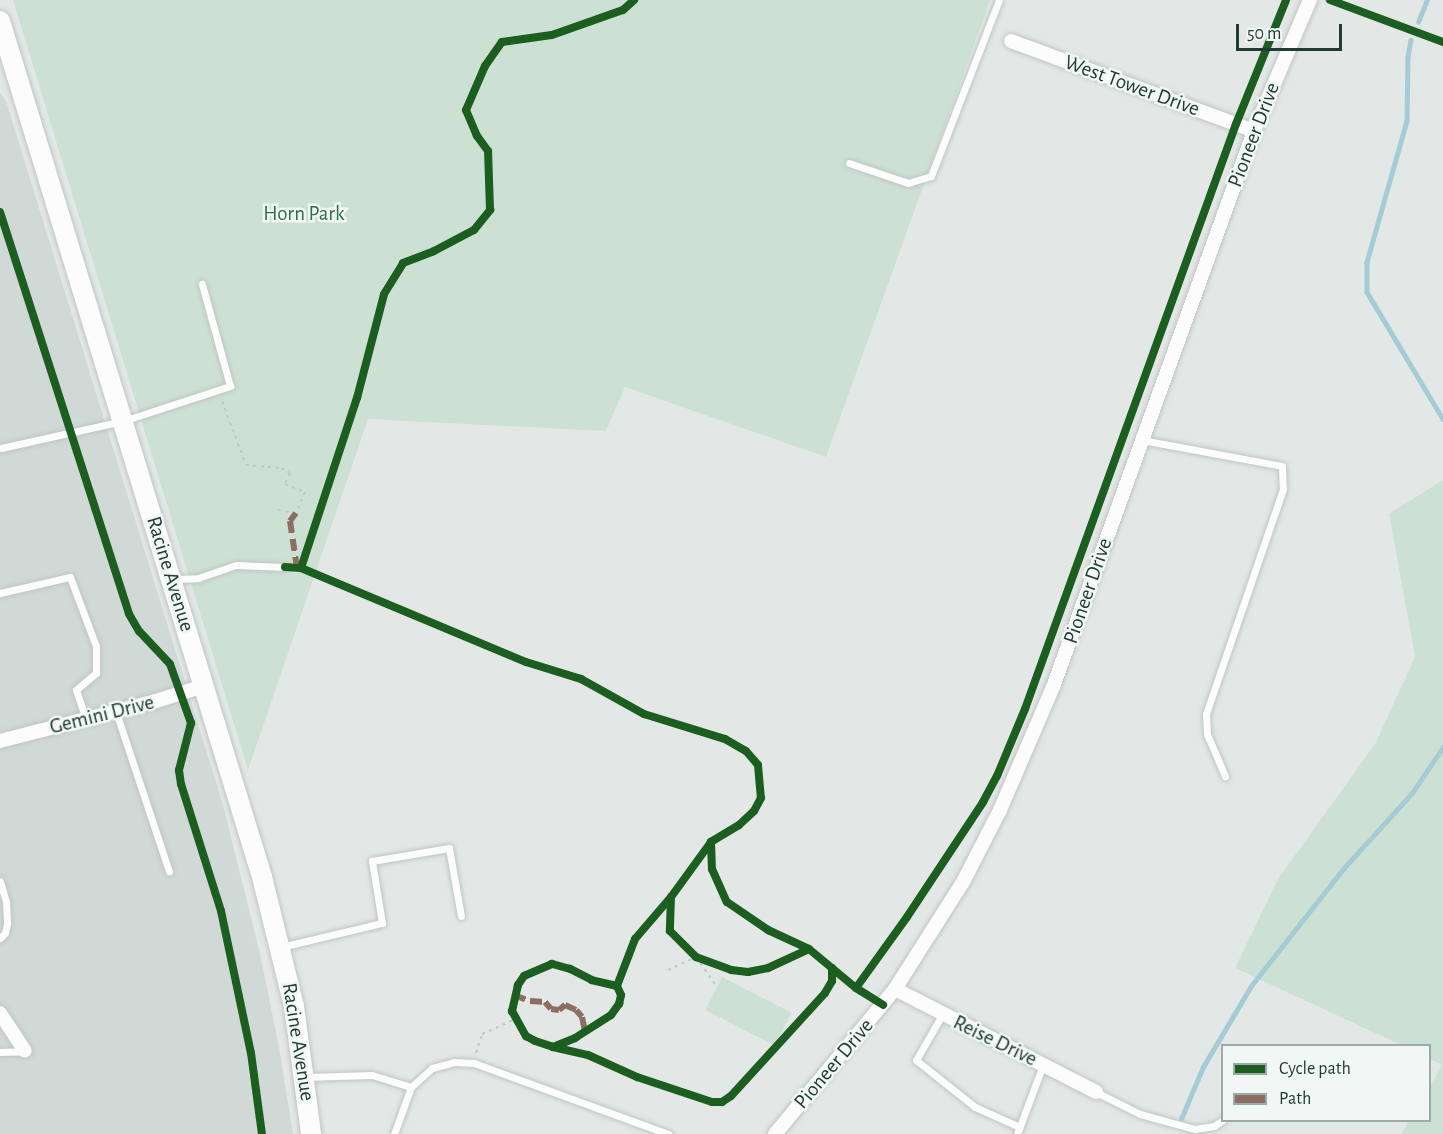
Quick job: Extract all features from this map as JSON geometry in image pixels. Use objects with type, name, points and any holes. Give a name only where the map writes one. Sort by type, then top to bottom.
[{"type":"main road","name":"Racine Avenue","points":[[0,21],[5,59],[172,579],[280,947],[305,1077],[311,1134]]},
{"type":"street","name":"Pioneer Drive","points":[[775,1134],[895,989],[963,882],[1018,772],[1058,676],[1254,131],[1310,0]]},
{"type":"street","name":"West Tower Drive","points":[[1011,41],[1254,131]]},
{"type":"street","name":"Gemini Drive","points":[[0,741],[116,712],[204,686]]},
{"type":"street","name":"Reise Drive","points":[[895,989],[1096,1092]]},
{"type":"street","points":[[0,1013],[25,1051]]},
{"type":"lane","points":[[849,163],[908,183],[931,176],[999,0]]},
{"type":"lane","points":[[1,448],[123,421],[230,386],[202,284]]},
{"type":"lane","points":[[1142,440],[1282,466],[1283,489],[1206,714],[1207,735],[1225,776]]},
{"type":"lane","points":[[172,579],[198,578],[236,565],[285,567]]},
{"type":"lane","points":[[0,593],[70,577],[96,646],[96,673],[76,690],[86,719]]},
{"type":"lane","points":[[116,712],[169,871]]},
{"type":"lane","points":[[280,947],[382,923],[372,861],[416,853],[449,848],[461,916]]},
{"type":"lane","points":[[0,880],[6,903],[7,924],[5,933],[0,938]]},
{"type":"lane","points":[[942,1015],[916,1060],[975,1107],[1019,1130],[1043,1065]]},
{"type":"lane","points":[[0,1052],[25,1051]]},
{"type":"lane","points":[[394,1134],[411,1087],[432,1068],[454,1062],[474,1063],[668,1134]]},
{"type":"lane","points":[[305,1077],[372,1075],[411,1087]]},
{"type":"lane","points":[[1096,1092],[1140,1114],[1195,1129],[1214,1126],[1221,1121]]},
{"type":"path","points":[[218,390],[234,440],[246,465],[280,468],[290,473],[285,484],[305,492],[296,513],[276,510]]},
{"type":"path","points":[[690,950],[717,987]]},
{"type":"path","points":[[668,970],[696,957],[714,964]]},
{"type":"path","points":[[474,1063],[482,1034],[518,1022],[512,1011]]},
{"type":"shaded area","points":[[0,93],[6,101],[223,805],[260,954],[279,1047],[293,1134],[0,1134]]},
{"type":"green space","name":"Horn Park","points":[[13,0],[990,0],[826,457],[625,387],[606,431],[368,419],[248,770]]},
{"type":"green space","points":[[1443,480],[1443,1134],[1401,1134],[1408,1122],[1431,1122],[1431,1085],[1442,1065],[1431,1060],[1431,1044],[1399,1044],[1235,968],[1278,879],[1375,744],[1415,657],[1389,514]]},
{"type":"green space","points":[[722,977],[791,1012],[775,1045],[705,1010]]},
{"type":"waterway","points":[[1418,22],[1427,0]]},
{"type":"waterway","points":[[1411,40],[1408,57],[1407,121],[1367,262],[1367,292],[1443,419]]},
{"type":"waterway","points":[[1181,1119],[1203,1067],[1251,986],[1344,868],[1412,793],[1443,747]]},
{"type":"marked path","points":[[296,513],[290,521],[297,568]]},
{"type":"marked path","points":[[514,995],[530,1001],[545,1002],[551,1009],[559,1010],[565,1005],[576,1010],[582,1017],[585,1031]]},
{"type":"cycle path","points":[[301,568],[357,398],[384,294],[403,263],[434,251],[474,230],[490,210],[488,151],[477,136],[466,110],[485,66],[502,42],[552,35],[623,10],[634,0]]},
{"type":"cycle path","points":[[856,988],[907,917],[983,802],[997,776],[1025,709],[1236,124],[1286,0]]},
{"type":"cycle path","points":[[1330,0],[1443,42]]},
{"type":"cycle path","points":[[0,212],[129,614],[139,631],[170,664],[191,723],[179,770],[181,784],[221,911],[251,1053],[262,1134]]},
{"type":"cycle path","points":[[285,567],[301,568],[526,662],[581,679],[644,714],[725,739],[746,751],[758,765],[761,798],[754,811],[739,825],[711,842],[671,897],[635,939],[617,986]]},
{"type":"cycle path","points":[[711,842],[712,869],[727,902],[768,930],[809,949],[856,988],[883,1005]]},
{"type":"cycle path","points":[[671,897],[670,931],[696,957],[731,970],[748,972],[768,968],[809,949]]},
{"type":"cycle path","points":[[553,1047],[575,1038],[611,1015],[619,1004],[621,995],[617,986],[592,980],[570,969],[552,964],[524,976],[518,985],[512,1011],[526,1036],[553,1047],[588,1055],[637,1077],[712,1102],[722,1102],[731,1096],[825,993],[832,981],[832,968]]}]
